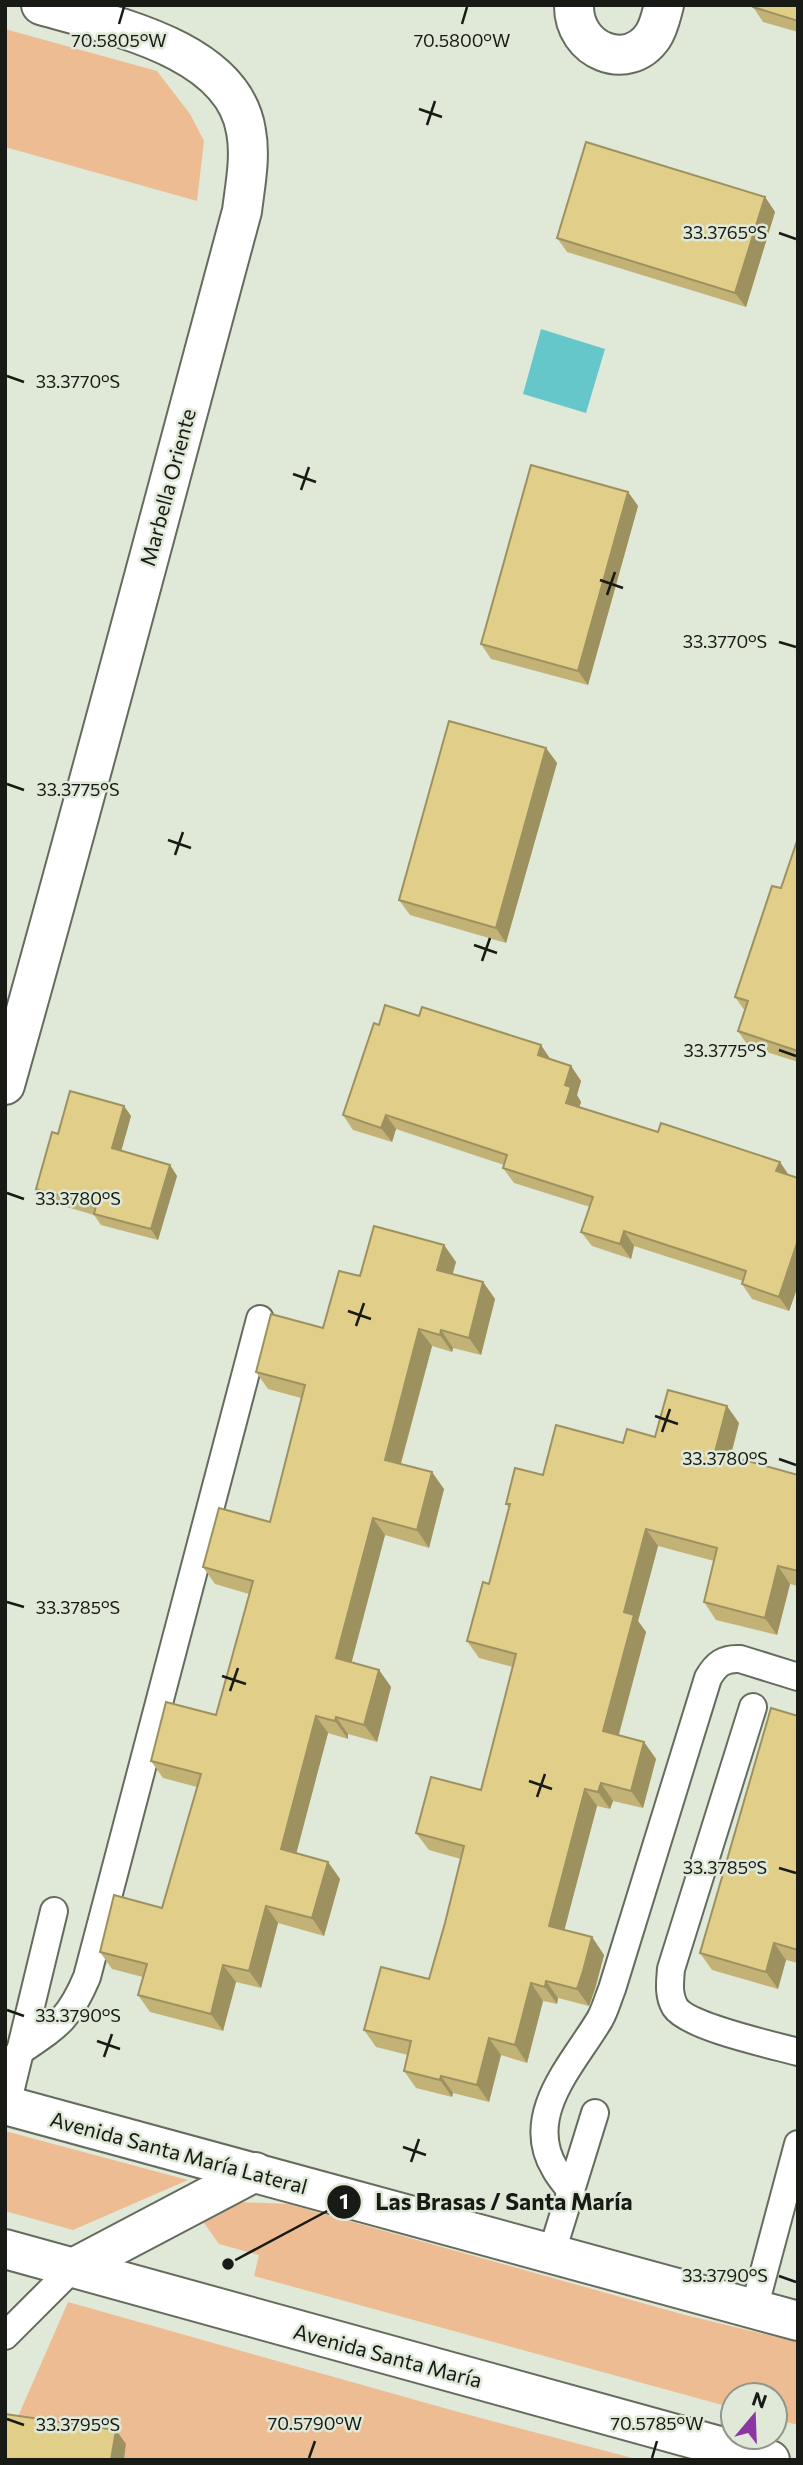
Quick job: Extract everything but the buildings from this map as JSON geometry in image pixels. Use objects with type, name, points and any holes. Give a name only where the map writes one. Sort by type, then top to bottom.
[{"type":"street","name":"Marbella Oriente","points":[[5,1086],[60,892],[242,212],[247,172],[246,131],[237,103],[210,71],[169,45],[41,5]]},
{"type":"street","points":[[78,5],[112,26]]},
{"type":"street","points":[[574,5],[574,18],[579,32],[588,43],[600,51],[615,54],[629,53],[642,47],[659,25],[664,5]]},
{"type":"street","name":"Avenida Santa María Lateral","points":[[6,2105],[798,2321]]},
{"type":"street","points":[[74,2268],[255,2172]]},
{"type":"street","name":"Avenida Santa María","points":[[5,2249],[770,2460]]},
{"type":"lane","points":[[19,2052],[59,2024],[76,2003],[87,1977],[260,1320]]},
{"type":"lane","points":[[571,2191],[554,2168],[549,2156],[545,2143],[546,2111],[558,2084],[602,2016],[708,1678],[714,1667],[731,1658],[798,1677]]},
{"type":"lane","points":[[753,1706],[671,1969],[670,1993],[676,2008],[687,2017],[798,2052]]},
{"type":"lane","points":[[6,2105],[54,1911]]},
{"type":"lane","points":[[551,2255],[595,2113]]},
{"type":"lane","points":[[754,2309],[798,2144]]},
{"type":"lane","points":[[5,2336],[74,2268]]},
{"type":"shaded area","points":[[5,29],[157,71],[190,114],[204,141],[197,201],[5,147]]},
{"type":"shaded area","points":[[5,2131],[188,2180],[73,2230],[5,2211]]},
{"type":"shaded area","points":[[239,2202],[288,2204],[685,2315],[798,2342],[798,2425],[789,2423],[789,2381],[719,2381],[719,2404],[254,2276],[259,2255],[219,2244],[202,2220]]},
{"type":"shaded area","points":[[68,2302],[640,2460],[124,2460],[126,2445],[13,2428]]},
{"type":"water","points":[[541,329],[605,349],[586,413],[523,394]]},
{"type":"place","name":"Las Brasas / Santa María","points":[[228,2264]]}]
